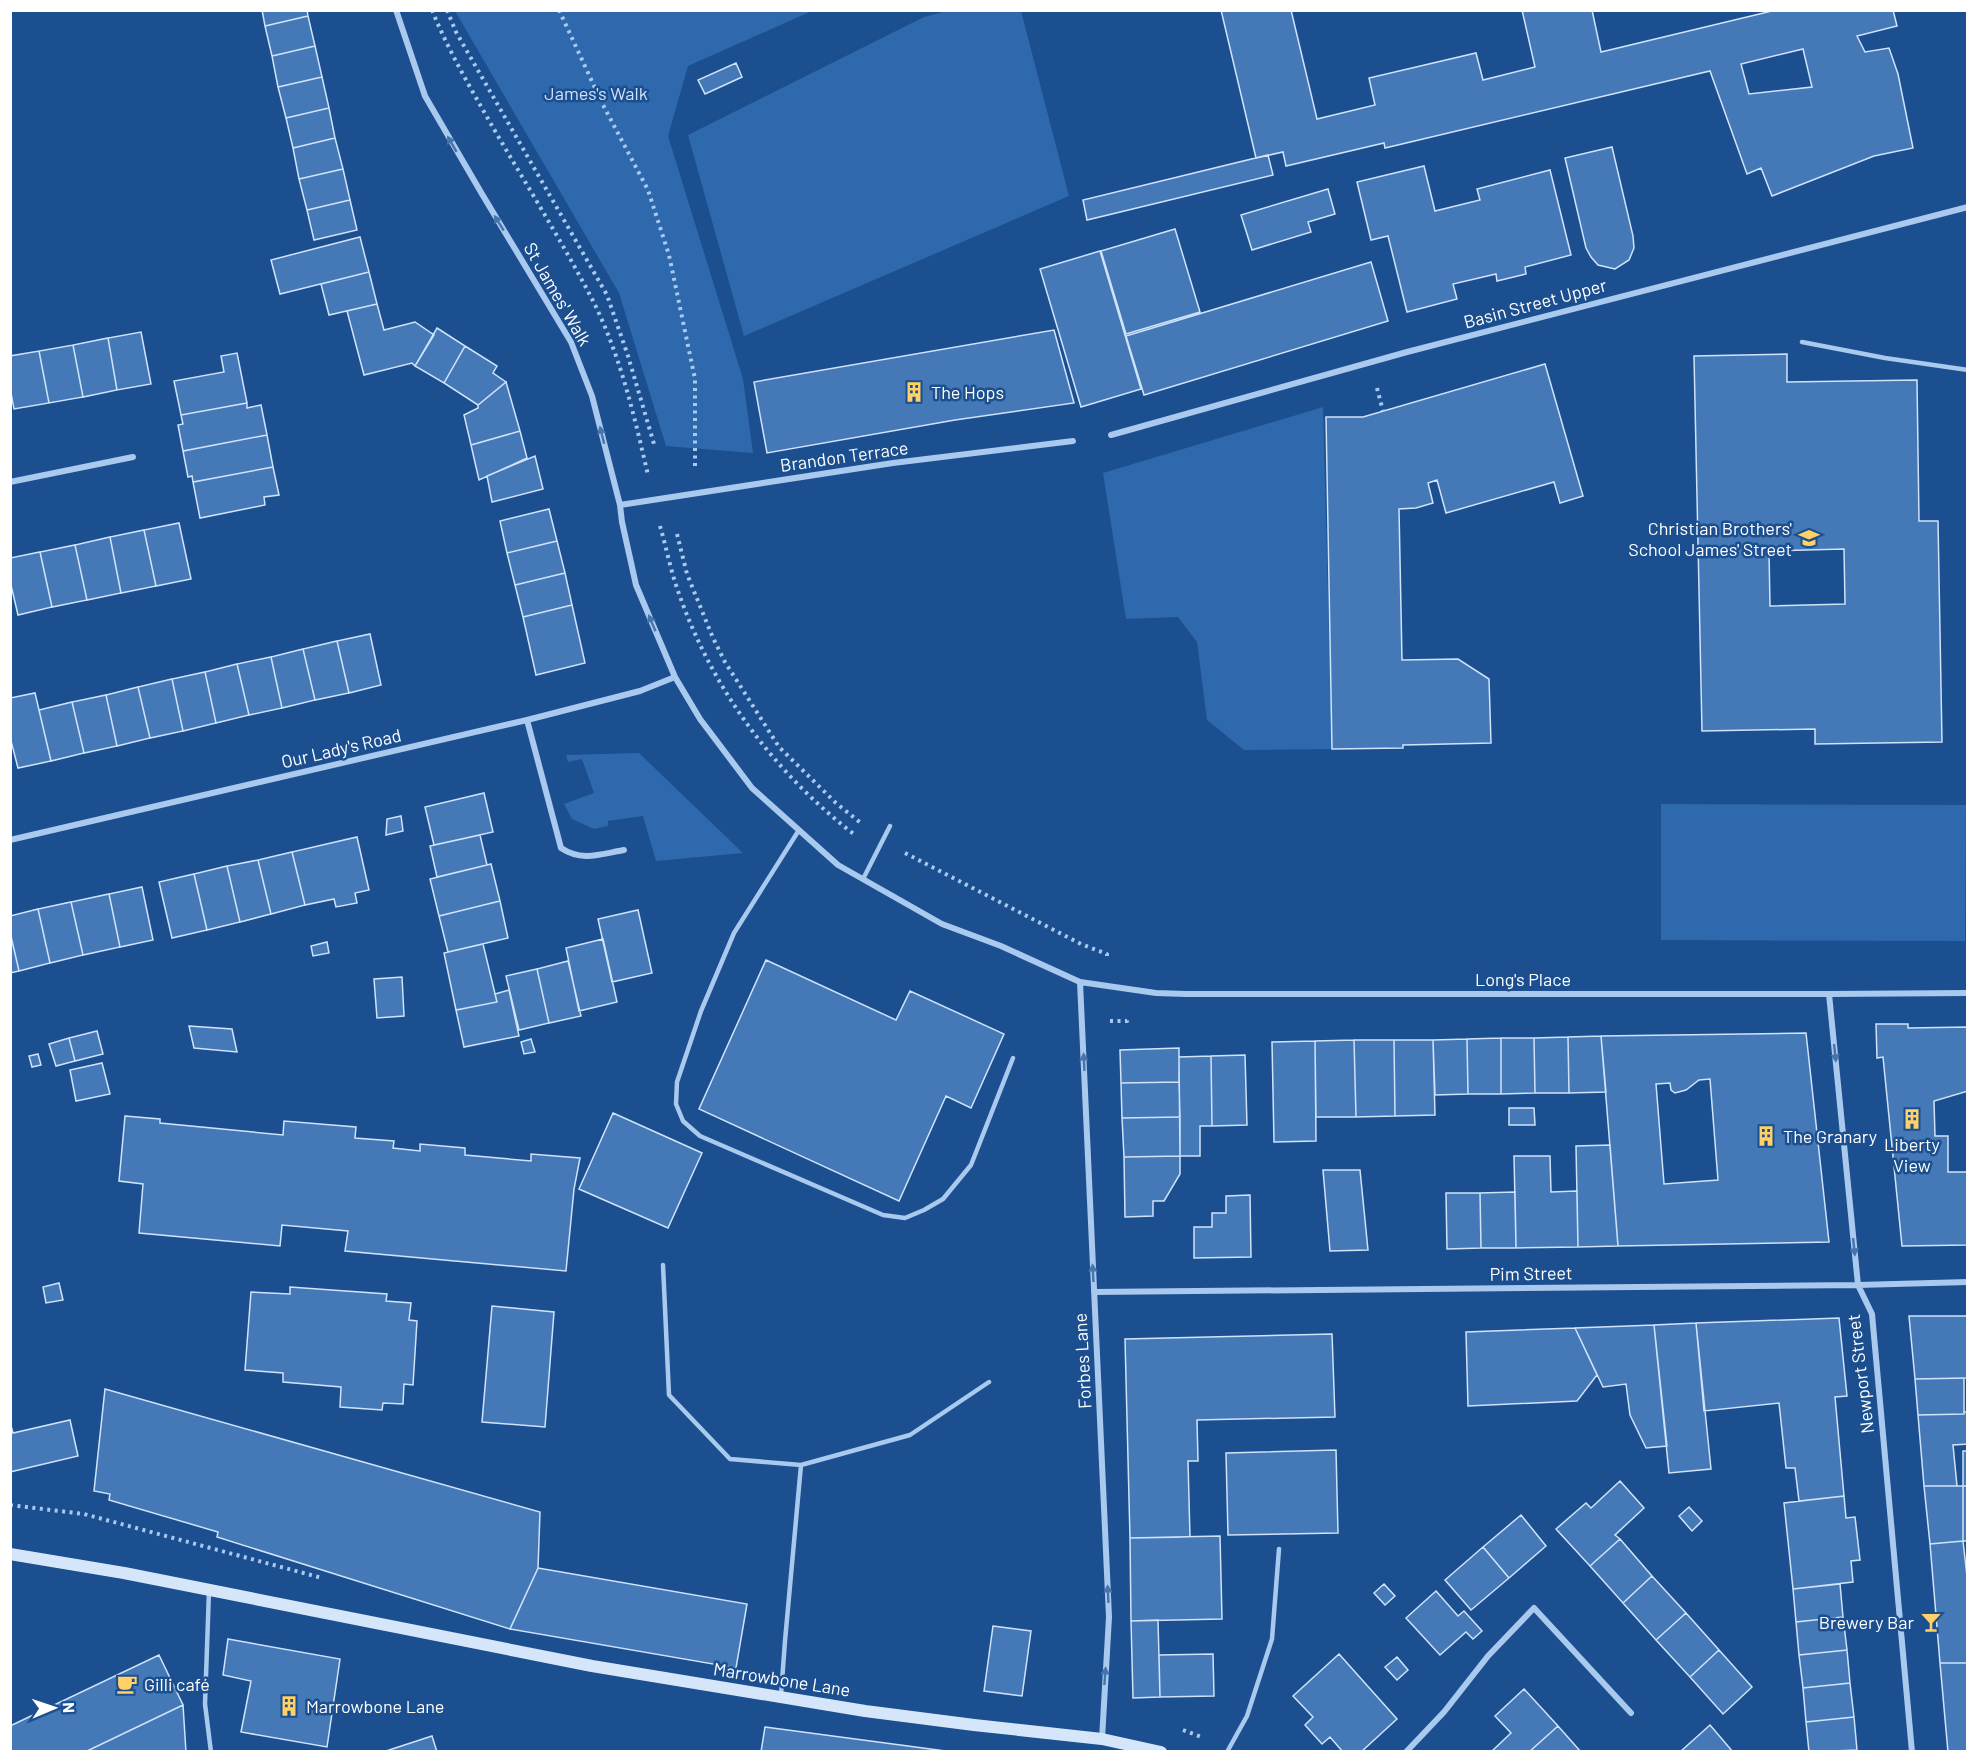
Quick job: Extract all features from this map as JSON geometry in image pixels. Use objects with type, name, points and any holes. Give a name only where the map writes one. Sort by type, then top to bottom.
[{"type":"main road","name":"Marrowbone Lane","points":[[10,1554],[85,1565],[592,1666],[963,1724],[1102,1739],[1161,1752]]},
{"type":"street","name":"St James' Walk","points":[[396,10],[424,96],[571,342],[592,396],[620,504],[636,585],[675,677],[700,719],[752,788],[838,865],[863,879]]},
{"type":"street","name":"Basin Street Upper","points":[[1111,435],[1407,352],[1968,207]]},
{"type":"street","name":"Brandon Terrace","points":[[620,504],[893,463],[1073,441]]},
{"type":"street","points":[[10,482],[133,457]]},
{"type":"street","name":"Our Lady's Road","points":[[10,840],[527,720],[640,691],[675,677]]},
{"type":"street","points":[[527,720],[561,848],[571,855],[584,857],[624,850]]},
{"type":"street","name":"Long's Place","points":[[863,879],[942,924],[1001,946],[1080,982],[1139,991],[1186,994],[1968,993]]},
{"type":"street","name":"Forbes Lane","points":[[1080,982],[1109,1617],[1102,1739]]},
{"type":"street","name":"Newport Street","points":[[1829,994],[1858,1285],[1872,1314],[1912,1752]]},
{"type":"street","name":"Pim Street","points":[[1094,1292],[1968,1282]]},
{"type":"street","points":[[1406,1752],[1444,1712],[1488,1656],[1534,1608],[1631,1713]]},
{"type":"lane","points":[[1802,342],[1885,358],[1968,370]]},
{"type":"lane","points":[[863,879],[890,826]]},
{"type":"lane","points":[[799,830],[734,933],[701,1011],[677,1082],[676,1104],[683,1121],[700,1136],[882,1215],[905,1218],[943,1199],[970,1165],[1013,1058]]},
{"type":"lane","points":[[663,1265],[669,1395],[730,1459],[801,1465],[910,1435],[989,1382]]},
{"type":"lane","points":[[781,1697],[801,1465]]},
{"type":"lane","points":[[1227,1752],[1247,1716],[1272,1639],[1279,1549]]},
{"type":"lane","points":[[209,1591],[204,1704],[211,1752]]},
{"type":"path","name":"St James' Walk","points":[[447,10],[456,32],[607,295],[654,444]]},
{"type":"path","points":[[559,10],[602,103],[648,190],[669,255],[695,379],[695,493]]},
{"type":"path","points":[[677,534],[687,574],[720,651]]},
{"type":"path","points":[[10,1505],[84,1514],[327,1580]]},
{"type":"green space","name":"James's Walk","points":[[455,11],[812,11],[688,66],[668,136],[743,379],[753,453],[666,446],[619,293]]},
{"type":"green space","points":[[947,11],[1021,11],[1069,196],[744,336],[688,135],[924,17]]},
{"type":"green space","points":[[1323,407],[1332,749],[1244,750],[1207,720],[1197,642],[1178,617],[1126,619],[1103,473]]},
{"type":"green space","points":[[639,753],[743,853],[656,861],[643,816],[608,821],[608,826],[594,829],[572,819],[564,804],[594,793],[582,759],[568,762],[566,755]]},
{"type":"green space","points":[[1661,804],[1966,805],[1965,941],[1661,940]]},
{"type":"building","points":[[262,10],[307,10],[308,16],[265,26]]},
{"type":"building","points":[[1221,10],[1291,10],[1317,119],[1375,105],[1369,78],[1476,53],[1483,80],[1535,67],[1522,10],[1592,10],[1601,52],[1776,10],[1893,10],[1897,26],[1857,36],[1865,52],[1889,48],[1898,74],[1913,148],[1874,156],[1772,196],[1761,168],[1747,174],[1710,71],[1385,148],[1384,143],[1286,166],[1283,152],[1256,158]],"holes":[[[1803,49],[1812,87],[1749,94],[1741,64]]]},
{"type":"building","points":[[308,16],[315,46],[272,56],[265,26]]},
{"type":"building","points":[[315,46],[322,77],[278,87],[272,56]]},
{"type":"building","points":[[736,63],[742,77],[705,94],[698,80]]},
{"type":"building","points":[[322,77],[329,108],[286,118],[278,87]]},
{"type":"building","points":[[329,108],[335,138],[293,148],[286,118]]},
{"type":"building","points":[[335,138],[343,169],[299,179],[293,148]]},
{"type":"building","points":[[1612,147],[1634,248],[1629,260],[1615,269],[1598,265],[1586,248],[1565,158]]},
{"type":"building","points":[[1268,155],[1273,175],[1087,220],[1083,200]]},
{"type":"building","points":[[1424,166],[1435,211],[1480,200],[1477,189],[1550,170],[1571,255],[1525,267],[1526,274],[1497,281],[1496,274],[1453,284],[1457,299],[1407,312],[1388,236],[1371,240],[1357,182]]},
{"type":"building","points":[[343,169],[350,200],[307,210],[299,179]]},
{"type":"building","points":[[1328,189],[1335,214],[1308,222],[1311,232],[1252,250],[1241,215]]},
{"type":"building","points":[[350,200],[357,230],[314,240],[307,210]]},
{"type":"building","points":[[1175,229],[1200,312],[1126,334],[1101,251]]},
{"type":"building","points":[[360,237],[369,272],[280,294],[271,260]]},
{"type":"building","points":[[1100,251],[1141,389],[1081,407],[1040,269]]},
{"type":"building","points":[[1371,262],[1388,321],[1144,395],[1126,336]]},
{"type":"building","points":[[369,272],[377,304],[329,315],[321,284]]},
{"type":"building","points":[[377,304],[384,330],[415,322],[434,335],[415,366],[412,363],[364,375],[347,311]]},
{"type":"building","points":[[437,328],[465,346],[444,383],[415,366]]},
{"type":"building","name":"The Hops","points":[[1054,330],[1074,403],[955,420],[767,453],[754,382]]},
{"type":"building","points":[[141,332],[151,384],[117,390],[108,338]]},
{"type":"building","points":[[108,338],[117,390],[83,397],[73,345]]},
{"type":"building","points":[[73,345],[83,397],[49,403],[39,351]]},
{"type":"building","points":[[465,346],[497,366],[493,373],[506,382],[478,405],[444,383]]},
{"type":"building","points":[[39,351],[49,403],[14,409],[10,388],[10,356]]},
{"type":"building","points":[[237,353],[247,403],[181,415],[174,381],[224,372],[221,356]]},
{"type":"building","points":[[1787,354],[1787,382],[1917,380],[1919,521],[1938,521],[1942,742],[1815,744],[1815,729],[1702,731],[1694,356]],"holes":[[[1844,549],[1845,604],[1770,606],[1769,551]]]},
{"type":"building","points":[[1545,364],[1583,496],[1560,503],[1554,482],[1446,513],[1437,480],[1428,483],[1433,503],[1416,508],[1399,509],[1402,660],[1458,659],[1489,679],[1491,743],[1332,749],[1326,417],[1363,417]]},
{"type":"building","points":[[506,382],[520,431],[471,445],[464,415],[478,408],[478,405]]},
{"type":"building","points":[[247,403],[247,408],[261,405],[267,435],[183,451],[178,425],[183,424],[181,415]]},
{"type":"building","points":[[520,431],[527,458],[479,480],[471,445]]},
{"type":"building","points":[[267,435],[273,467],[193,482],[192,476],[188,477],[183,451]]},
{"type":"building","points":[[535,456],[543,489],[492,502],[487,476]]},
{"type":"building","points":[[273,467],[279,495],[264,497],[265,505],[200,518],[193,482]]},
{"type":"building","points":[[549,509],[557,541],[507,553],[500,521]]},
{"type":"building","points":[[179,523],[191,579],[156,586],[144,530]]},
{"type":"building","points":[[144,530],[156,586],[121,593],[110,537]]},
{"type":"building","points":[[110,537],[121,593],[87,600],[75,545]]},
{"type":"building","points":[[557,541],[565,573],[515,585],[507,553]]},
{"type":"building","points":[[75,545],[87,600],[52,607],[40,552]]},
{"type":"building","points":[[40,552],[52,607],[18,615],[10,581],[10,558]]},
{"type":"building","points":[[565,573],[572,605],[523,617],[515,585]]},
{"type":"building","points":[[572,605],[585,663],[536,675],[523,617]]},
{"type":"building","points":[[370,634],[381,685],[349,693],[337,641]]},
{"type":"building","points":[[337,641],[349,693],[315,700],[303,649]]},
{"type":"building","points":[[303,649],[315,700],[282,708],[271,657]]},
{"type":"building","points":[[271,657],[282,708],[249,715],[237,664]]},
{"type":"building","points":[[237,664],[249,715],[216,723],[205,672]]},
{"type":"building","points":[[205,672],[216,723],[183,731],[172,679]]},
{"type":"building","points":[[172,679],[183,731],[150,738],[138,687]]},
{"type":"building","points":[[138,687],[150,738],[117,746],[106,695]]},
{"type":"building","points":[[35,693],[51,761],[18,768],[10,737],[10,698]]},
{"type":"building","points":[[106,695],[117,746],[84,753],[72,702]]},
{"type":"building","points":[[72,702],[84,753],[51,761],[39,710]]},
{"type":"building","points":[[484,793],[493,832],[434,845],[425,807]]},
{"type":"building","points":[[401,816],[403,831],[386,835],[387,819]]},
{"type":"building","points":[[480,835],[487,865],[437,877],[430,846]]},
{"type":"building","points":[[357,837],[369,890],[355,893],[357,903],[336,907],[334,899],[305,905],[292,852]]},
{"type":"building","points":[[292,852],[305,905],[271,914],[258,860]]},
{"type":"building","points":[[258,860],[271,914],[240,922],[227,866]]},
{"type":"building","points":[[491,864],[500,901],[439,916],[430,879]]},
{"type":"building","points":[[227,866],[240,922],[207,930],[194,874]]},
{"type":"building","points":[[194,874],[207,930],[172,938],[159,882]]},
{"type":"building","points":[[142,887],[153,940],[120,947],[109,894]]},
{"type":"building","points":[[109,894],[120,947],[83,955],[71,902]]},
{"type":"building","points":[[500,901],[508,938],[448,952],[439,916]]},
{"type":"building","points":[[71,902],[83,955],[50,963],[38,909]]},
{"type":"building","points":[[38,909],[50,963],[19,971],[10,932],[10,916]]},
{"type":"building","points":[[638,910],[652,973],[612,982],[598,919]]},
{"type":"building","points":[[10,932],[19,971],[10,973]]},
{"type":"building","points":[[603,939],[617,1002],[579,1011],[566,948]]},
{"type":"building","points":[[327,942],[329,953],[313,956],[311,946]]},
{"type":"building","points":[[483,944],[497,1002],[456,1010],[444,953]]},
{"type":"building","points":[[766,960],[896,1020],[910,991],[1004,1034],[971,1108],[946,1096],[899,1201],[699,1109]]},
{"type":"building","points":[[568,961],[581,1016],[549,1023],[537,969]]},
{"type":"building","points":[[537,969],[549,1023],[519,1030],[506,976]]},
{"type":"building","points":[[402,977],[404,1016],[377,1018],[374,979]]},
{"type":"building","points":[[509,990],[519,1036],[464,1047],[456,1010],[497,1002],[495,994]]},
{"type":"building","name":"Liberty View","points":[[1876,1024],[1908,1024],[1908,1028],[1968,1027],[1968,1091],[1934,1101],[1935,1136],[1948,1136],[1948,1172],[1968,1172],[1968,1245],[1902,1246],[1883,1057],[1877,1058]]},
{"type":"building","points":[[189,1026],[232,1029],[237,1052],[194,1048]]},
{"type":"building","points":[[97,1031],[103,1054],[75,1061],[69,1038]]},
{"type":"building","name":"The Granary","points":[[1806,1033],[1829,1242],[1618,1246],[1601,1036]],"holes":[[[1710,1079],[1718,1180],[1664,1184],[1656,1084],[1670,1083],[1671,1090],[1675,1093],[1686,1090],[1699,1080]]]},
{"type":"building","points":[[1601,1036],[1606,1092],[1569,1093],[1568,1037]]},
{"type":"building","points":[[1568,1037],[1569,1093],[1535,1093],[1534,1038]]},
{"type":"building","points":[[69,1038],[75,1061],[56,1066],[49,1044]]},
{"type":"building","points":[[1501,1038],[1534,1038],[1535,1093],[1501,1094]]},
{"type":"building","points":[[1501,1038],[1501,1094],[1468,1094],[1467,1039]]},
{"type":"building","points":[[531,1039],[535,1052],[524,1054],[521,1042]]},
{"type":"building","points":[[1467,1039],[1468,1094],[1435,1095],[1433,1040]]},
{"type":"building","points":[[1354,1040],[1394,1040],[1395,1116],[1356,1117]]},
{"type":"building","points":[[1354,1040],[1356,1117],[1316,1117],[1315,1041]]},
{"type":"building","points":[[1394,1040],[1433,1040],[1435,1115],[1395,1116]]},
{"type":"building","points":[[1315,1041],[1316,1141],[1274,1142],[1272,1042]]},
{"type":"building","points":[[1179,1048],[1179,1082],[1121,1083],[1120,1050]]},
{"type":"building","points":[[38,1054],[41,1065],[32,1067],[29,1056]]},
{"type":"building","points":[[1245,1055],[1247,1125],[1212,1126],[1211,1056]]},
{"type":"building","points":[[1211,1056],[1212,1126],[1200,1126],[1200,1156],[1180,1156],[1179,1057]]},
{"type":"building","points":[[102,1063],[110,1094],[76,1101],[70,1070]]},
{"type":"building","points":[[1179,1082],[1180,1117],[1122,1118],[1121,1083]]},
{"type":"building","points":[[1509,1108],[1534,1108],[1535,1125],[1509,1125]]},
{"type":"building","points":[[613,1113],[702,1153],[668,1228],[579,1189]]},
{"type":"building","points":[[125,1116],[160,1119],[160,1123],[283,1135],[284,1121],[356,1127],[355,1138],[394,1141],[393,1148],[420,1151],[420,1144],[465,1148],[465,1155],[531,1161],[531,1154],[580,1158],[574,1189],[566,1271],[345,1251],[348,1231],[282,1225],[280,1246],[139,1233],[143,1184],[119,1181]]},
{"type":"building","points":[[1180,1117],[1180,1156],[1124,1157],[1122,1118]]},
{"type":"building","points":[[1610,1145],[1618,1246],[1578,1247],[1576,1146]]},
{"type":"building","points":[[1180,1156],[1180,1174],[1164,1201],[1153,1201],[1153,1216],[1125,1217],[1124,1157]]},
{"type":"building","points":[[1514,1156],[1550,1156],[1551,1192],[1577,1191],[1578,1247],[1516,1248]]},
{"type":"building","points":[[1323,1170],[1360,1170],[1368,1250],[1330,1251]]},
{"type":"building","points":[[1515,1192],[1516,1248],[1481,1248],[1480,1193]]},
{"type":"building","points":[[1446,1193],[1480,1193],[1481,1248],[1447,1249]]},
{"type":"building","points":[[1250,1195],[1251,1257],[1194,1258],[1194,1227],[1212,1227],[1212,1213],[1226,1213],[1226,1196]]},
{"type":"building","points":[[59,1283],[63,1300],[46,1303],[43,1287]]},
{"type":"building","points":[[290,1287],[387,1294],[386,1301],[411,1303],[409,1320],[417,1321],[413,1385],[404,1384],[403,1404],[383,1403],[382,1410],[340,1407],[341,1387],[283,1382],[283,1373],[245,1370],[251,1292],[290,1294]]},
{"type":"building","points":[[492,1306],[554,1312],[545,1427],[482,1422]]},
{"type":"building","points":[[1909,1316],[1968,1316],[1968,1378],[1915,1379]]},
{"type":"building","points":[[1839,1318],[1847,1396],[1835,1397],[1844,1496],[1799,1501],[1795,1468],[1786,1468],[1779,1403],[1704,1411],[1696,1323]]},
{"type":"building","points":[[1696,1323],[1711,1469],[1669,1473],[1654,1325]]},
{"type":"building","points":[[1654,1325],[1667,1446],[1646,1448],[1630,1415],[1626,1384],[1603,1387],[1575,1328]]},
{"type":"building","points":[[1575,1328],[1597,1375],[1577,1401],[1468,1406],[1466,1332]]},
{"type":"building","points":[[1332,1334],[1335,1417],[1197,1420],[1198,1461],[1188,1461],[1190,1537],[1130,1538],[1125,1339]]},
{"type":"building","points":[[1964,1378],[1964,1414],[1918,1415],[1915,1379]]},
{"type":"building","points":[[105,1389],[540,1512],[538,1568],[510,1629],[217,1537],[218,1532],[109,1500],[110,1494],[94,1491]]},
{"type":"building","points":[[1968,1412],[1968,1444],[1953,1445],[1957,1486],[1924,1486],[1918,1415],[1964,1414]]},
{"type":"building","points":[[70,1420],[78,1456],[10,1472],[10,1422],[13,1433]]},
{"type":"building","points":[[1336,1450],[1338,1533],[1228,1535],[1226,1453]]},
{"type":"building","points":[[1963,1451],[1968,1451],[1968,1486],[1963,1486]]},
{"type":"building","points":[[1620,1481],[1644,1508],[1615,1535],[1620,1539],[1590,1566],[1556,1529],[1586,1503],[1591,1508]]},
{"type":"building","points":[[1924,1486],[1963,1486],[1963,1541],[1930,1544]]},
{"type":"building","points":[[1963,1486],[1968,1486],[1968,1541],[1963,1541]]},
{"type":"building","points":[[1844,1496],[1846,1518],[1855,1517],[1860,1560],[1851,1561],[1853,1582],[1793,1589],[1784,1503]]},
{"type":"building","points":[[1689,1507],[1702,1521],[1692,1531],[1679,1516]]},
{"type":"building","points":[[1521,1515],[1546,1546],[1509,1578],[1483,1547]]},
{"type":"building","points":[[1220,1536],[1222,1619],[1131,1621],[1130,1538]]},
{"type":"building","points":[[1620,1539],[1652,1576],[1623,1603],[1590,1566]]},
{"type":"building","points":[[1963,1541],[1968,1585],[1968,1663],[1940,1663],[1930,1544]]},
{"type":"building","points":[[1483,1547],[1509,1578],[1471,1610],[1445,1580]]},
{"type":"building","points":[[538,1568],[747,1604],[736,1668],[510,1629]]},
{"type":"building","points":[[1652,1576],[1686,1613],[1656,1640],[1623,1603]]},
{"type":"building","points":[[1384,1584],[1395,1596],[1385,1605],[1374,1593]]},
{"type":"building","points":[[1840,1584],[1843,1617],[1796,1622],[1793,1589]]},
{"type":"building","points":[[1436,1591],[1458,1616],[1464,1611],[1482,1631],[1473,1639],[1466,1632],[1440,1655],[1406,1618]]},
{"type":"building","points":[[1686,1613],[1719,1650],[1690,1677],[1656,1640]]},
{"type":"building","points":[[1843,1617],[1847,1650],[1799,1655],[1796,1622]]},
{"type":"building","points":[[1158,1620],[1160,1697],[1133,1698],[1131,1621]]},
{"type":"building","points":[[993,1626],[1031,1631],[1022,1696],[984,1691]]},
{"type":"building","name":"Marrowbone Lane","points":[[228,1639],[340,1659],[327,1747],[241,1732],[251,1681],[223,1675]]},
{"type":"building","points":[[1719,1650],[1752,1687],[1723,1714],[1690,1677]]},
{"type":"building","points":[[1847,1650],[1850,1683],[1803,1688],[1799,1655]]},
{"type":"building","points":[[1213,1654],[1214,1696],[1160,1697],[1159,1655]]},
{"type":"building","points":[[1339,1654],[1397,1719],[1361,1752],[1343,1752],[1330,1737],[1322,1744],[1305,1725],[1313,1717],[1293,1696]]},
{"type":"building","points":[[159,1655],[183,1705],[85,1752],[10,1752],[10,1726]]},
{"type":"building","points":[[1397,1657],[1408,1670],[1397,1680],[1385,1667]]},
{"type":"building","points":[[1940,1663],[1968,1663],[1968,1752],[1948,1752]]},
{"type":"building","points":[[1850,1683],[1854,1717],[1806,1722],[1803,1688]]},
{"type":"building","points":[[1524,1689],[1558,1726],[1529,1752],[1491,1752],[1511,1733],[1495,1716]]},
{"type":"building","points":[[183,1705],[186,1752],[85,1752]]},
{"type":"building","points":[[1854,1717],[1857,1750],[1809,1752],[1806,1722]]},
{"type":"building","points":[[1710,1725],[1733,1752],[1680,1752]]},
{"type":"building","points":[[1558,1726],[1581,1752],[1529,1752]]},
{"type":"building","points":[[765,1727],[953,1752],[761,1752]]},
{"type":"building","points":[[432,1736],[437,1752],[383,1752]]},
{"type":"place","name":"The Hops","points":[[914,392]]},
{"type":"place","name":"Christian Brothers' School James' Street","points":[[1809,538]]},
{"type":"place","name":"Liberty View","points":[[1912,1119]]},
{"type":"place","name":"The Granary","points":[[1766,1136]]},
{"type":"place","name":"Brewery Bar","points":[[1931,1622]]},
{"type":"place","name":"Gilli café","points":[[127,1684]]},
{"type":"place","name":"Marrowbone Lane","points":[[289,1706]]}]
